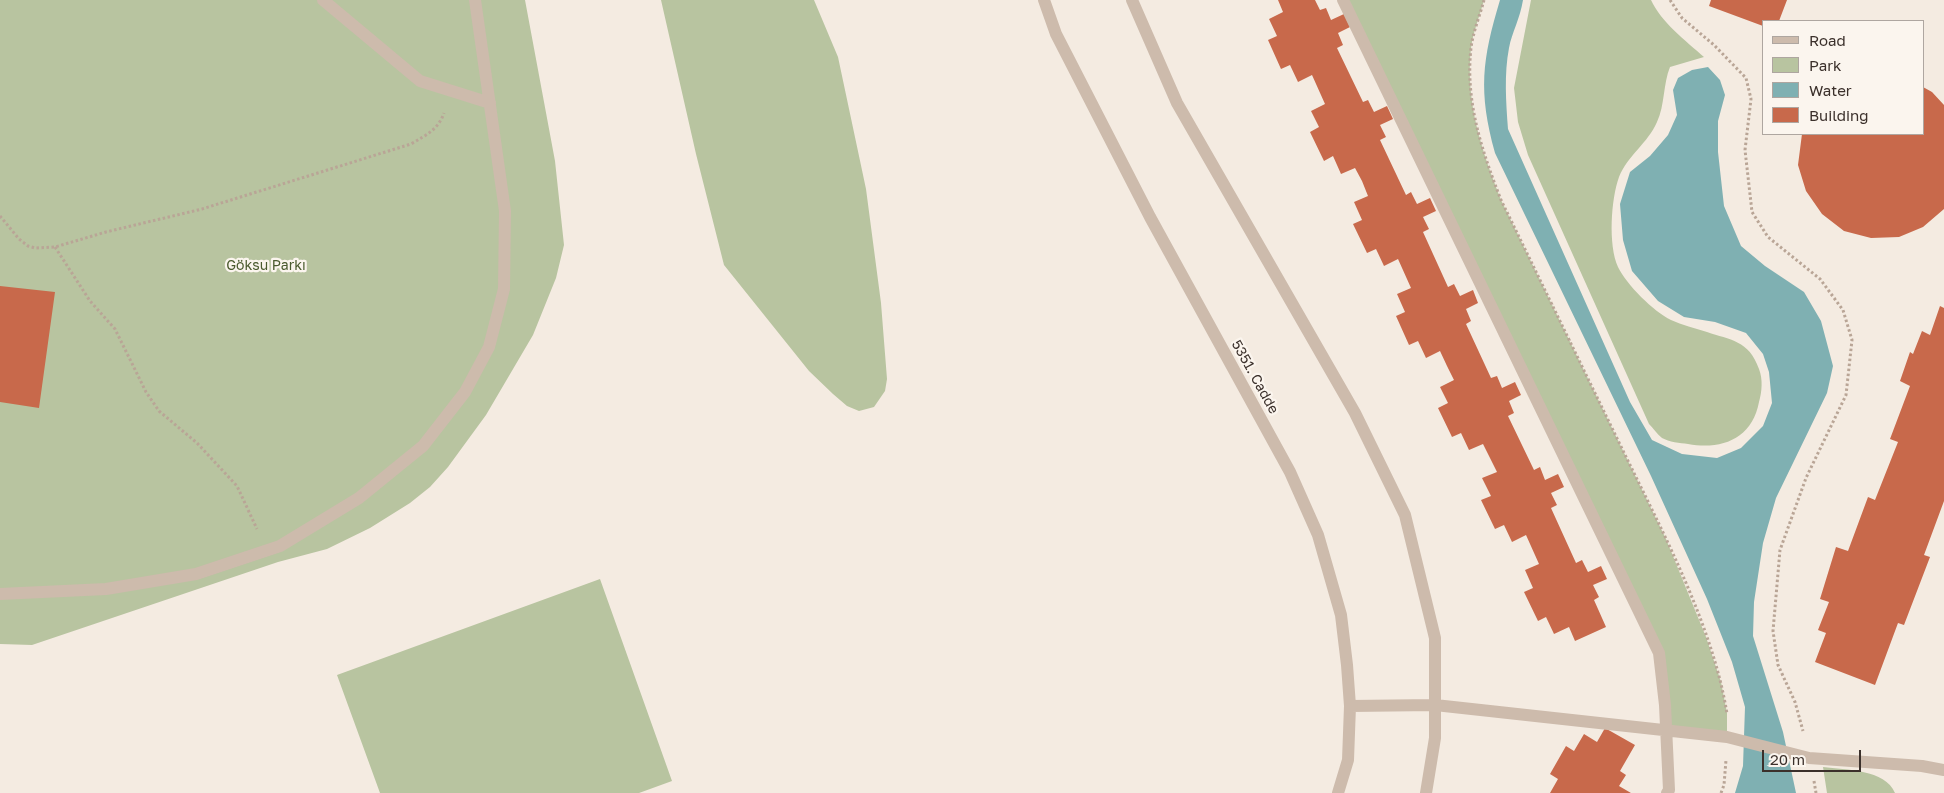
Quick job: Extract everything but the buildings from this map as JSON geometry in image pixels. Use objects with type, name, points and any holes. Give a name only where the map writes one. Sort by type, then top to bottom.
[{"type":"street","points":[[323,0],[420,81],[490,103]]},
{"type":"street","points":[[0,594],[106,590],[196,574],[266,551],[280,546],[359,498],[423,446],[465,392],[489,347],[504,289],[505,211],[476,0]]},
{"type":"street","name":"5351. Cadde","points":[[1044,0],[1060,42],[1150,217],[1290,472],[1318,535],[1341,615],[1347,665],[1350,706],[1348,760],[1338,793]]},
{"type":"street","points":[[1132,0],[1177,103],[1355,413],[1405,515],[1435,638],[1435,738],[1426,793]]},
{"type":"street","points":[[1343,0],[1659,653],[1666,730],[1667,793]]},
{"type":"street","points":[[1350,706],[1435,705],[1732,738],[1804,756],[1922,766],[1944,770]]},
{"type":"path","points":[[1484,0],[1471,47],[1470,90],[1482,150],[1501,200],[1666,539],[1706,637],[1721,682],[1732,738],[1724,786],[1721,793]]},
{"type":"path","points":[[1670,0],[1682,18],[1746,78],[1751,99],[1745,150],[1752,212],[1768,237],[1820,279],[1843,310],[1852,340],[1846,395],[1806,478],[1780,550],[1773,631],[1778,665],[1795,702],[1804,756],[1816,793]]},
{"type":"path","points":[[0,216],[19,239],[28,246],[35,248],[55,247],[106,232],[202,209],[411,144],[433,132],[440,124],[450,91]]},
{"type":"path","points":[[55,247],[90,301],[116,329],[146,392],[160,411],[197,443],[238,486],[266,551]]},
{"type":"green space","name":"Göksu Parkı","points":[[0,0],[525,0],[555,161],[564,245],[556,278],[533,335],[486,415],[448,467],[430,487],[410,503],[370,528],[327,549],[278,562],[32,645],[0,644]]},
{"type":"green space","points":[[661,0],[814,0],[838,57],[866,189],[881,303],[887,379],[885,391],[874,407],[859,411],[847,406],[833,394],[809,371],[724,265],[696,154]]},
{"type":"green space","points":[[1343,0],[1484,0],[1471,48],[1470,88],[1477,126],[1487,163],[1501,200],[1666,539],[1706,637],[1721,682],[1727,713],[1727,737],[1666,730],[1659,653]]},
{"type":"green space","points":[[1531,0],[1651,0],[1667,23],[1704,57],[1670,67],[1657,122],[1649,136],[1627,162],[1619,177],[1614,197],[1612,235],[1618,267],[1627,281],[1649,304],[1671,320],[1738,343],[1750,352],[1755,359],[1762,381],[1759,402],[1750,425],[1734,439],[1712,445],[1675,442],[1662,438],[1649,424],[1528,155],[1518,122],[1514,88]]},
{"type":"green space","points":[[600,579],[672,781],[639,793],[380,793],[337,675]]},
{"type":"green space","points":[[1823,767],[1853,770],[1874,775],[1890,785],[1895,793],[1827,793]]},
{"type":"water","points":[[1500,0],[1523,0],[1507,58],[1508,129],[1630,402],[1652,440],[1682,454],[1717,458],[1741,448],[1763,426],[1772,403],[1769,372],[1763,354],[1746,333],[1715,322],[1684,317],[1658,301],[1632,271],[1623,240],[1620,204],[1630,172],[1650,156],[1668,135],[1677,115],[1673,90],[1678,78],[1692,70],[1708,67],[1720,80],[1725,95],[1718,121],[1718,152],[1724,206],[1741,246],[1765,266],[1804,292],[1821,321],[1833,366],[1827,393],[1776,498],[1763,543],[1754,602],[1753,636],[1783,732],[1796,793],[1735,793],[1743,766],[1745,707],[1732,662],[1707,599],[1651,476],[1495,153],[1486,111],[1484,76],[1489,40]]}]
